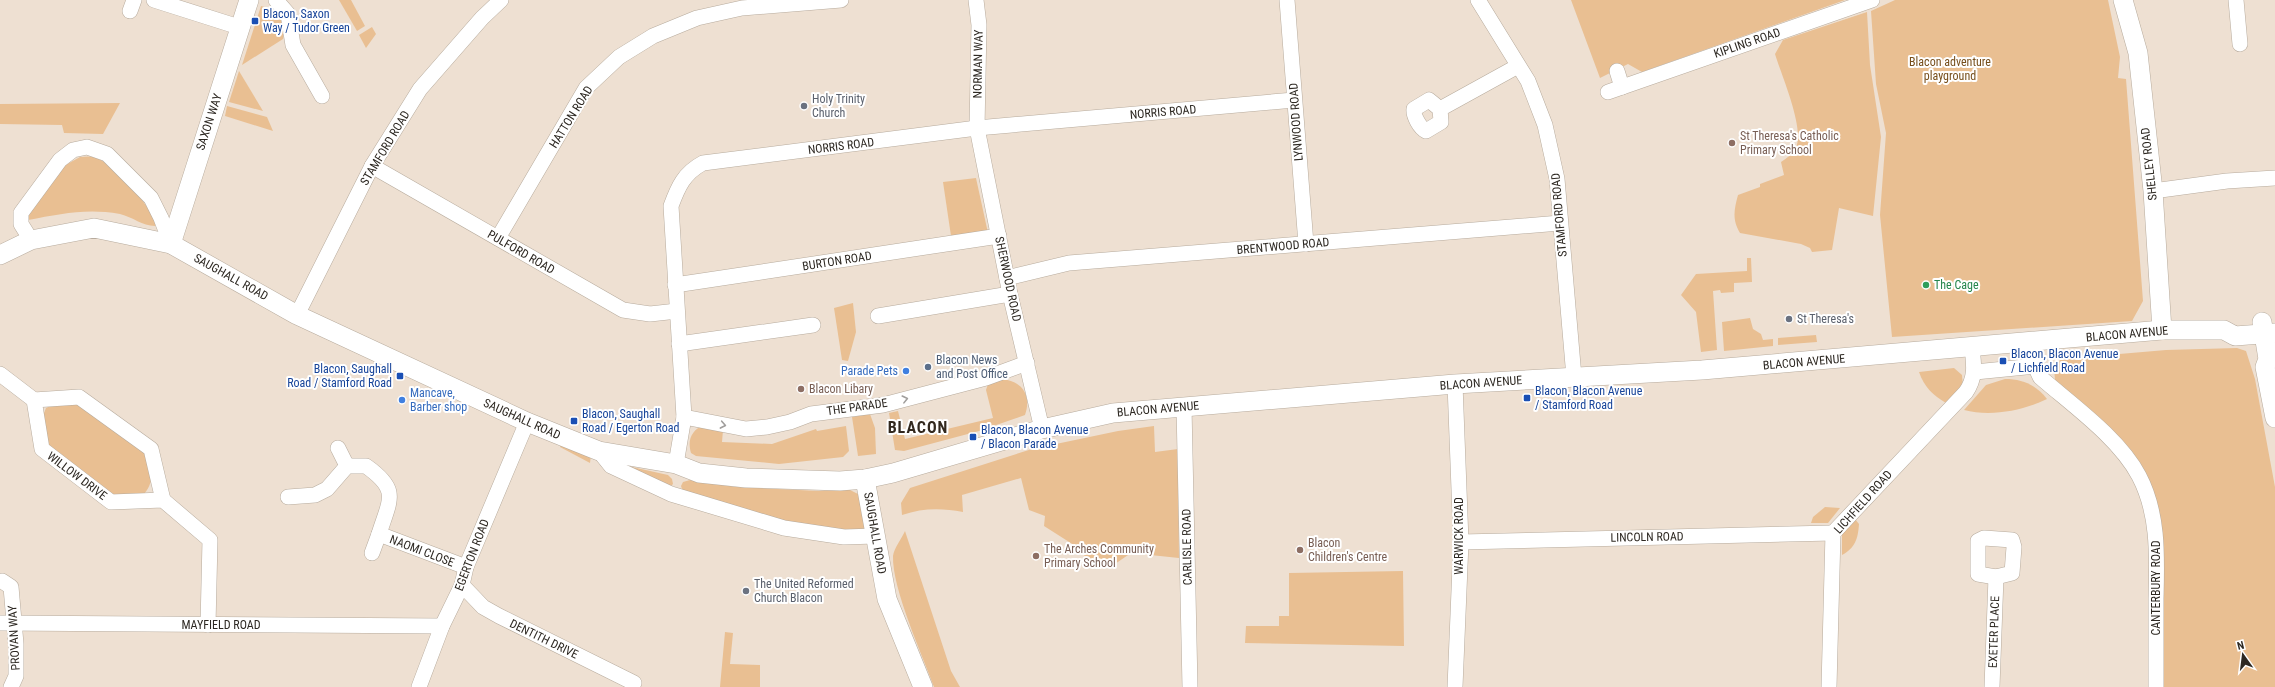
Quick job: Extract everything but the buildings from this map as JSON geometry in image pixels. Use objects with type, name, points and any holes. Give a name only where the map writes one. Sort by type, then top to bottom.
[{"type":"street","points":[[154,0],[239,27]]},
{"type":"street","name":"SAXON WAY","points":[[170,244],[249,0]]},
{"type":"street","points":[[276,0],[288,14],[294,46],[322,87]]},
{"type":"street","name":"STAMFORD ROAD","points":[[297,315],[372,166],[420,89],[482,18],[501,0]]},
{"type":"street","name":"HATTON ROAD","points":[[498,238],[586,88],[619,57],[654,36],[697,18],[741,4],[841,0]]},
{"type":"street","name":"NORMAN WAY","points":[[976,0],[979,24],[977,128]]},
{"type":"street","name":"LYNWOOD ROAD","points":[[1287,0],[1306,244]]},
{"type":"street","name":"STAMFORD ROAD","points":[[1478,0],[1528,81],[1545,125],[1557,179],[1574,377]]},
{"type":"street","name":"KIPLING ROAD","points":[[1608,92],[1872,0]]},
{"type":"street","name":"SHELLEY ROAD","points":[[2123,0],[2137,44],[2153,191],[2162,330]]},
{"type":"street","points":[[2236,0],[2240,44]]},
{"type":"street","points":[[1440,109],[1518,66]]},
{"type":"street","points":[[1617,72],[1622,87]]},
{"type":"street","name":"NORRIS ROAD","points":[[676,464],[684,417],[670,206],[680,183],[691,169],[703,163],[977,128],[1294,100]]},
{"type":"street","name":"SHERWOOD ROAD","points":[[977,128],[1010,294],[1042,429]]},
{"type":"street","points":[[31,240],[21,224],[21,213],[60,160],[73,150],[87,147],[107,154],[151,198],[162,218],[170,244]]},
{"type":"street","name":"PULFORD ROAD","points":[[372,166],[623,310],[650,314],[677,311]]},
{"type":"street","points":[[2153,191],[2227,181],[2275,178]]},
{"type":"street","name":"BRENTWOOD ROAD","points":[[1007,278],[1069,263],[1560,223]]},
{"type":"street","name":"SAUGHALL ROAD","points":[[0,256],[31,240],[94,228],[170,244],[297,315],[527,422],[599,451],[676,464],[699,473],[746,478],[840,481],[865,479],[887,599],[923,687]]},
{"type":"street","name":"BURTON ROAD","points":[[676,285],[999,236]]},
{"type":"street","points":[[878,316],[1010,294]]},
{"type":"street","name":"BLACON AVENUE","points":[[865,479],[893,473],[1042,429],[1113,413],[1456,384],[1702,370],[1972,348],[2162,330],[2224,330],[2234,324],[2264,328]]},
{"type":"street","points":[[679,344],[813,325]]},
{"type":"street","points":[[2264,328],[2268,360],[2266,367],[2275,418]]},
{"type":"street","name":"CANTERBURY ROAD","points":[[2033,342],[2035,366],[2040,377],[2108,436],[2139,476],[2148,498],[2157,538],[2156,687]]},
{"type":"street","points":[[1972,348],[1975,372],[2035,366]]},
{"type":"street","name":"THE PARADE","points":[[684,417],[746,429],[767,427],[790,422],[811,414],[883,405],[986,378],[1027,363]]},
{"type":"street","name":"LICHFIELD ROAD","points":[[1829,687],[1832,533],[1966,392],[1972,383],[1975,372]]},
{"type":"street","points":[[0,374],[34,400],[79,397],[152,449],[163,500],[210,540],[208,625]]},
{"type":"street","name":"WARWICK ROAD","points":[[1455,687],[1461,542],[1456,384]]},
{"type":"street","name":"WILLOW DRIVE","points":[[34,400],[42,449],[111,502],[163,500]]},
{"type":"street","name":"CARLISLE ROAD","points":[[1184,406],[1190,687]]},
{"type":"street","name":"EGERTON ROAD","points":[[419,687],[442,626],[462,585],[466,567],[527,422]]},
{"type":"street","points":[[288,496],[315,495],[327,489],[347,466],[338,448]]},
{"type":"street","points":[[599,451],[611,466],[671,494],[784,528],[844,537],[875,536]]},
{"type":"street","name":"NAOMI CLOSE","points":[[347,466],[366,466],[387,484],[391,497],[372,554]]},
{"type":"street","name":"LINCOLN ROAD","points":[[1461,542],[1832,533]]},
{"type":"street","name":"NAOMI CLOSE","points":[[379,534],[466,567]]},
{"type":"street","name":"EXETER PLACE","points":[[1992,687],[1996,577]]},
{"type":"street","name":"PROVAN WAY","points":[[10,687],[16,676],[16,644],[6,623],[12,583]]},
{"type":"street","name":"DENTITH DRIVE","points":[[462,585],[483,607],[634,683]]},
{"type":"street","name":"MAYFIELD ROAD","points":[[6,623],[442,626]]},
{"type":"green space","points":[[339,0],[351,0],[365,26],[357,31]]},
{"type":"green space","points":[[1571,0],[1845,0],[1642,72],[1628,64],[1600,78]]},
{"type":"green space","name":"Blacon adventure playground","points":[[1895,0],[2108,0],[2120,57],[2118,78],[2126,79],[2143,301],[2132,321],[1892,337],[1880,215],[1886,133],[1876,84],[1871,11]]},
{"type":"green space","points":[[261,6],[281,12],[284,31],[283,39],[242,65]]},
{"type":"green space","points":[[1867,12],[1870,65],[1881,137],[1873,216],[1839,208],[1832,250],[1812,252],[1810,248],[1801,244],[1740,233],[1737,228],[1734,214],[1738,195],[1760,187],[1760,184],[1784,175],[1781,162],[1793,152],[1798,139],[1795,115],[1775,54],[1783,40]]},
{"type":"green space","points":[[372,27],[376,34],[366,48],[359,35]]},
{"type":"green space","points":[[239,71],[263,111],[229,102]]},
{"type":"green space","points":[[120,103],[103,134],[64,133],[62,125],[0,124],[0,104]]},
{"type":"green space","points":[[227,106],[267,117],[273,131],[225,116]]},
{"type":"green space","points":[[80,157],[91,157],[101,160],[120,175],[146,205],[156,222],[155,226],[146,225],[129,217],[108,212],[74,212],[28,220],[26,213],[62,167]]},
{"type":"green space","points":[[976,178],[988,233],[951,236],[943,182]]},
{"type":"green space","points":[[1747,258],[1751,258],[1752,282],[1734,283],[1734,292],[1721,293],[1720,290],[1713,291],[1717,350],[1701,352],[1696,312],[1681,295],[1696,274],[1747,271]]},
{"type":"green space","points":[[853,303],[856,332],[848,361],[842,360],[834,308]]},
{"type":"green space","points":[[1750,318],[1753,329],[1761,334],[1763,340],[1773,339],[1773,346],[1724,351],[1722,322]]},
{"type":"green space","points":[[1816,335],[1817,342],[1778,345],[1778,338]]},
{"type":"green space","points":[[2237,348],[2246,351],[2255,379],[2275,487],[2275,687],[2161,687],[2148,486],[2055,380],[2054,368],[2061,359],[2166,350]]},
{"type":"green space","points":[[1954,368],[1962,375],[1963,386],[1946,403],[1930,390],[1919,372]]},
{"type":"green space","points":[[1002,379],[1015,383],[1024,390],[1027,401],[1025,415],[979,431],[904,451],[895,450],[889,413],[898,411],[905,439],[993,418],[986,390],[988,384]]},
{"type":"green space","points":[[2005,379],[2018,380],[2029,384],[2043,394],[2047,399],[2028,407],[2006,412],[1985,413],[1964,410],[1986,385]]},
{"type":"green space","points":[[81,402],[126,434],[146,451],[151,463],[152,475],[149,486],[142,496],[113,497],[48,446],[42,418],[46,408],[57,403]]},
{"type":"green space","points":[[870,414],[875,428],[876,454],[858,456],[852,417]]},
{"type":"green space","points":[[704,425],[723,430],[722,442],[772,444],[816,429],[817,431],[846,426],[849,451],[843,457],[779,464],[696,456],[691,453],[690,439],[696,430]]},
{"type":"green space","points":[[1154,426],[1155,452],[1178,449],[1179,558],[1131,553],[1112,566],[1096,569],[1077,547],[1044,526],[1045,516],[1029,510],[1021,478],[962,495],[963,512],[932,509],[902,515],[901,503],[910,488],[1032,449],[1118,431]]},
{"type":"green space","points":[[561,443],[591,455],[590,463],[560,447]]},
{"type":"green space","points":[[605,461],[668,475],[672,479],[673,484],[670,487]]},
{"type":"green space","points":[[690,480],[737,487],[819,491],[848,489],[860,495],[869,529],[847,533],[770,518],[683,492],[681,486],[683,482]]},
{"type":"green space","points":[[1825,507],[1840,508],[1828,523],[1811,523],[1813,517]]},
{"type":"green space","points":[[1855,519],[1859,524],[1857,539],[1853,546],[1842,555],[1842,534]]},
{"type":"green space","points":[[905,531],[951,671],[960,687],[934,687],[902,603],[897,586],[893,556],[896,546]]},
{"type":"green space","points":[[1403,571],[1404,646],[1245,643],[1246,626],[1279,626],[1279,616],[1289,616],[1289,573]]},
{"type":"green space","points":[[725,632],[733,633],[730,664],[760,665],[760,687],[720,687]]},
{"type":"place","name":"Blacon, Saxon Way / Tudor Green","points":[[255,21]]},
{"type":"place","name":"Holy Trinity Church","points":[[804,106]]},
{"type":"place","name":"St Theresa's Catholic Primary School","points":[[1732,143]]},
{"type":"place","name":"The Cage","points":[[1926,285]]},
{"type":"place","name":"St Theresa's","points":[[1789,319]]},
{"type":"place","name":"Blacon, Blacon Avenue / Lichfield Road","points":[[2003,361]]},
{"type":"place","name":"Blacon News and Post Office","points":[[928,367]]},
{"type":"place","name":"Parade Pets","points":[[906,371]]},
{"type":"place","name":"Blacon, Saughall Road / Stamford Road","points":[[400,376]]},
{"type":"place","name":"Blacon Libary","points":[[801,389]]},
{"type":"place","name":"Blacon, Blacon Avenue / Stamford Road","points":[[1527,398]]},
{"type":"place","name":"Mancave, Barber shop","points":[[402,400]]},
{"type":"place","name":"Blacon, Saughall Road / Egerton Road","points":[[574,421]]},
{"type":"place","name":"Blacon, Blacon Avenue / Blacon Parade","points":[[973,437]]},
{"type":"place","name":"Blacon Children's Centre","points":[[1300,550]]},
{"type":"place","name":"The Arches Community Primary School","points":[[1036,556]]},
{"type":"place","name":"The United Reformed Church Blacon","points":[[746,591]]},
{"type":"district","name":"BLACON","points":[[918,427]]}]
